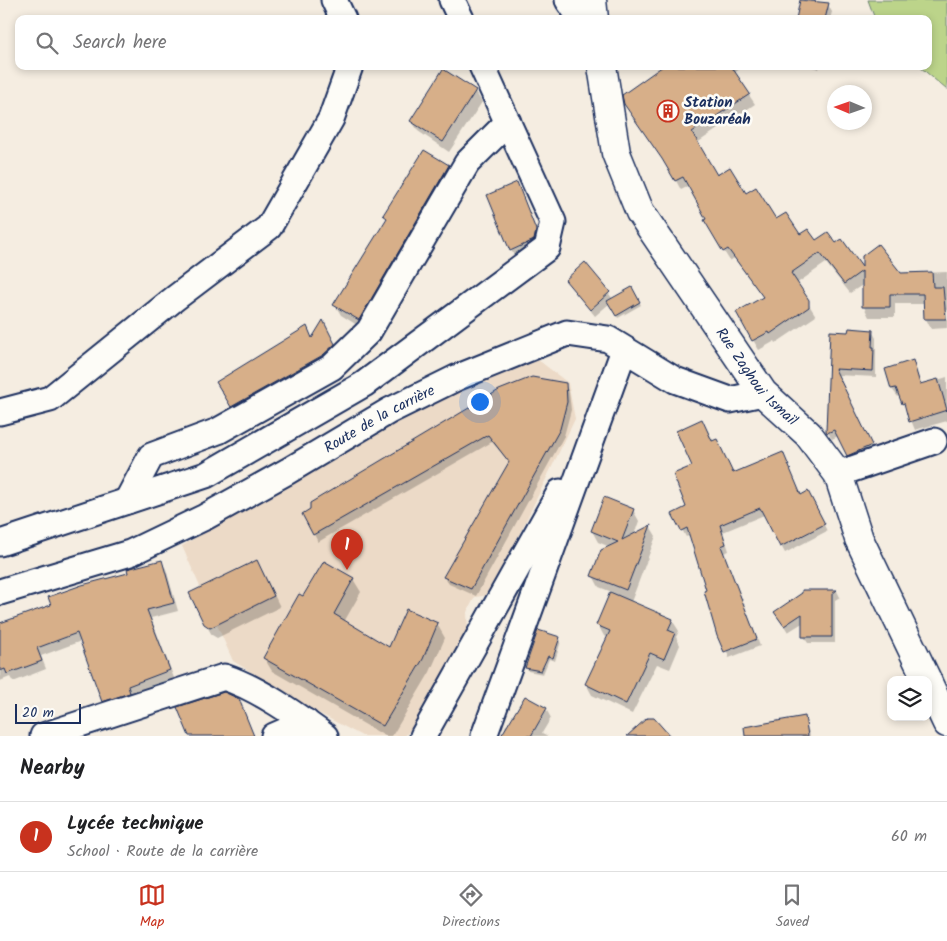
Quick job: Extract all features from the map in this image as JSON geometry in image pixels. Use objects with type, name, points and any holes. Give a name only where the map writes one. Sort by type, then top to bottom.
[{"type":"street","points":[[334,0],[340,15]]},
{"type":"street","points":[[452,0],[459,15]]},
{"type":"street","points":[[0,412],[50,399],[174,299],[269,227],[331,119],[349,70]]},
{"type":"street","points":[[0,543],[206,475],[364,384],[547,248],[553,222],[484,70]]},
{"type":"street","name":"Rue Zaghoui Ismaïl","points":[[603,70],[616,153],[640,212],[763,393],[808,434],[838,474],[860,539],[926,676]]},
{"type":"street","points":[[127,501],[151,456],[218,431],[332,367],[369,331],[467,163],[508,122]]},
{"type":"street","name":"Route de la carrière","points":[[0,592],[130,552],[205,517],[288,471],[389,411],[456,378],[567,333],[608,339],[675,380],[730,400],[763,393]]},
{"type":"street","points":[[484,736],[624,350]]},
{"type":"street","points":[[423,736],[598,422]]},
{"type":"street","points":[[838,474],[934,441]]},
{"type":"street","points":[[503,595],[544,571]]},
{"type":"street","points":[[43,736],[224,677],[238,681],[315,729]]},
{"type":"street","name":"Rue Zaghoui Ismaïl","points":[[932,690],[947,723]]},
{"type":"street","points":[[274,736],[315,729]]},
{"type":"shaded area","points":[[537,359],[568,383],[575,419],[490,595],[475,597],[467,612],[468,636],[418,721],[405,736],[362,736],[315,711],[233,661],[182,546],[456,378]]},
{"type":"green space","points":[[868,0],[947,0],[947,90],[924,70],[932,70],[932,15],[874,15]]},
{"type":"building","points":[[800,0],[829,3],[826,15],[797,15]]},
{"type":"building","points":[[442,70],[476,90],[443,142],[410,121]]},
{"type":"building","points":[[657,70],[734,70],[750,94],[692,132],[717,175],[730,167],[746,193],[756,187],[776,219],[786,213],[800,234],[808,229],[816,240],[828,232],[836,243],[842,239],[862,267],[862,256],[878,244],[901,273],[932,272],[933,287],[943,287],[946,319],[924,319],[923,294],[890,294],[890,307],[862,307],[862,271],[844,284],[820,253],[791,273],[809,300],[809,307],[770,334],[769,332],[752,341],[736,312],[763,297],[728,249],[723,252],[704,220],[706,219],[683,177],[675,181],[624,104],[622,95]]},
{"type":"building","points":[[424,150],[449,165],[359,320],[333,305],[387,218],[383,215]]},
{"type":"building","points":[[517,182],[536,230],[534,240],[510,251],[487,195]]},
{"type":"building","points":[[585,262],[610,292],[590,310],[565,280]]},
{"type":"building","points":[[632,287],[640,302],[616,316],[607,301]]},
{"type":"building","points":[[323,320],[335,344],[323,355],[231,407],[216,382],[307,326],[312,338]]},
{"type":"building","points":[[849,328],[873,330],[872,347],[874,347],[873,371],[835,369],[872,445],[847,456],[834,430],[827,433],[826,431],[830,331],[848,332]]},
{"type":"building","points":[[913,360],[920,384],[938,379],[947,410],[909,422],[904,403],[902,404],[896,388],[891,389],[885,369]]},
{"type":"building","points":[[532,377],[566,383],[567,402],[560,429],[471,589],[443,577],[509,462],[488,435],[313,535],[302,514],[310,509],[310,503],[499,390]]},
{"type":"building","points":[[702,419],[712,441],[717,439],[733,473],[783,452],[801,495],[808,491],[825,524],[780,547],[760,508],[720,525],[726,544],[721,546],[757,639],[724,652],[717,636],[704,591],[706,590],[687,528],[681,531],[672,514],[686,507],[673,474],[692,466],[676,431]]},
{"type":"building","points":[[604,497],[634,509],[622,540],[651,525],[626,590],[591,576],[601,550],[618,542],[591,531]]},
{"type":"building","points":[[162,560],[174,603],[147,610],[170,670],[128,686],[130,693],[102,702],[77,633],[37,648],[42,661],[7,674],[5,669],[0,671],[0,623],[51,605],[48,597],[82,585],[128,573],[127,569]]},
{"type":"building","points":[[257,560],[274,596],[210,628],[204,624],[189,593]]},
{"type":"building","points":[[324,561],[354,578],[334,614],[389,647],[406,609],[438,623],[423,659],[383,726],[263,658],[299,594],[303,596]]},
{"type":"building","points":[[802,590],[837,590],[832,594],[832,637],[802,637],[802,614],[784,626],[774,612],[802,593]]},
{"type":"building","points":[[610,592],[673,619],[668,630],[675,633],[664,659],[650,653],[626,704],[585,684],[610,631],[596,625]]},
{"type":"building","points":[[538,630],[560,637],[553,658],[548,656],[541,671],[525,668]]},
{"type":"building","points":[[224,692],[239,699],[254,736],[189,736],[177,707]]},
{"type":"building","points":[[525,696],[547,708],[531,736],[501,736]]},
{"type":"building","points":[[805,716],[808,736],[745,736],[744,727]]},
{"type":"building","points":[[647,718],[654,718],[670,736],[627,736]]},
{"type":"place","name":"Station Bouzaréah","points":[[668,111]]},
{"type":"place","name":"Lycée technique","points":[[347,570]]}]
